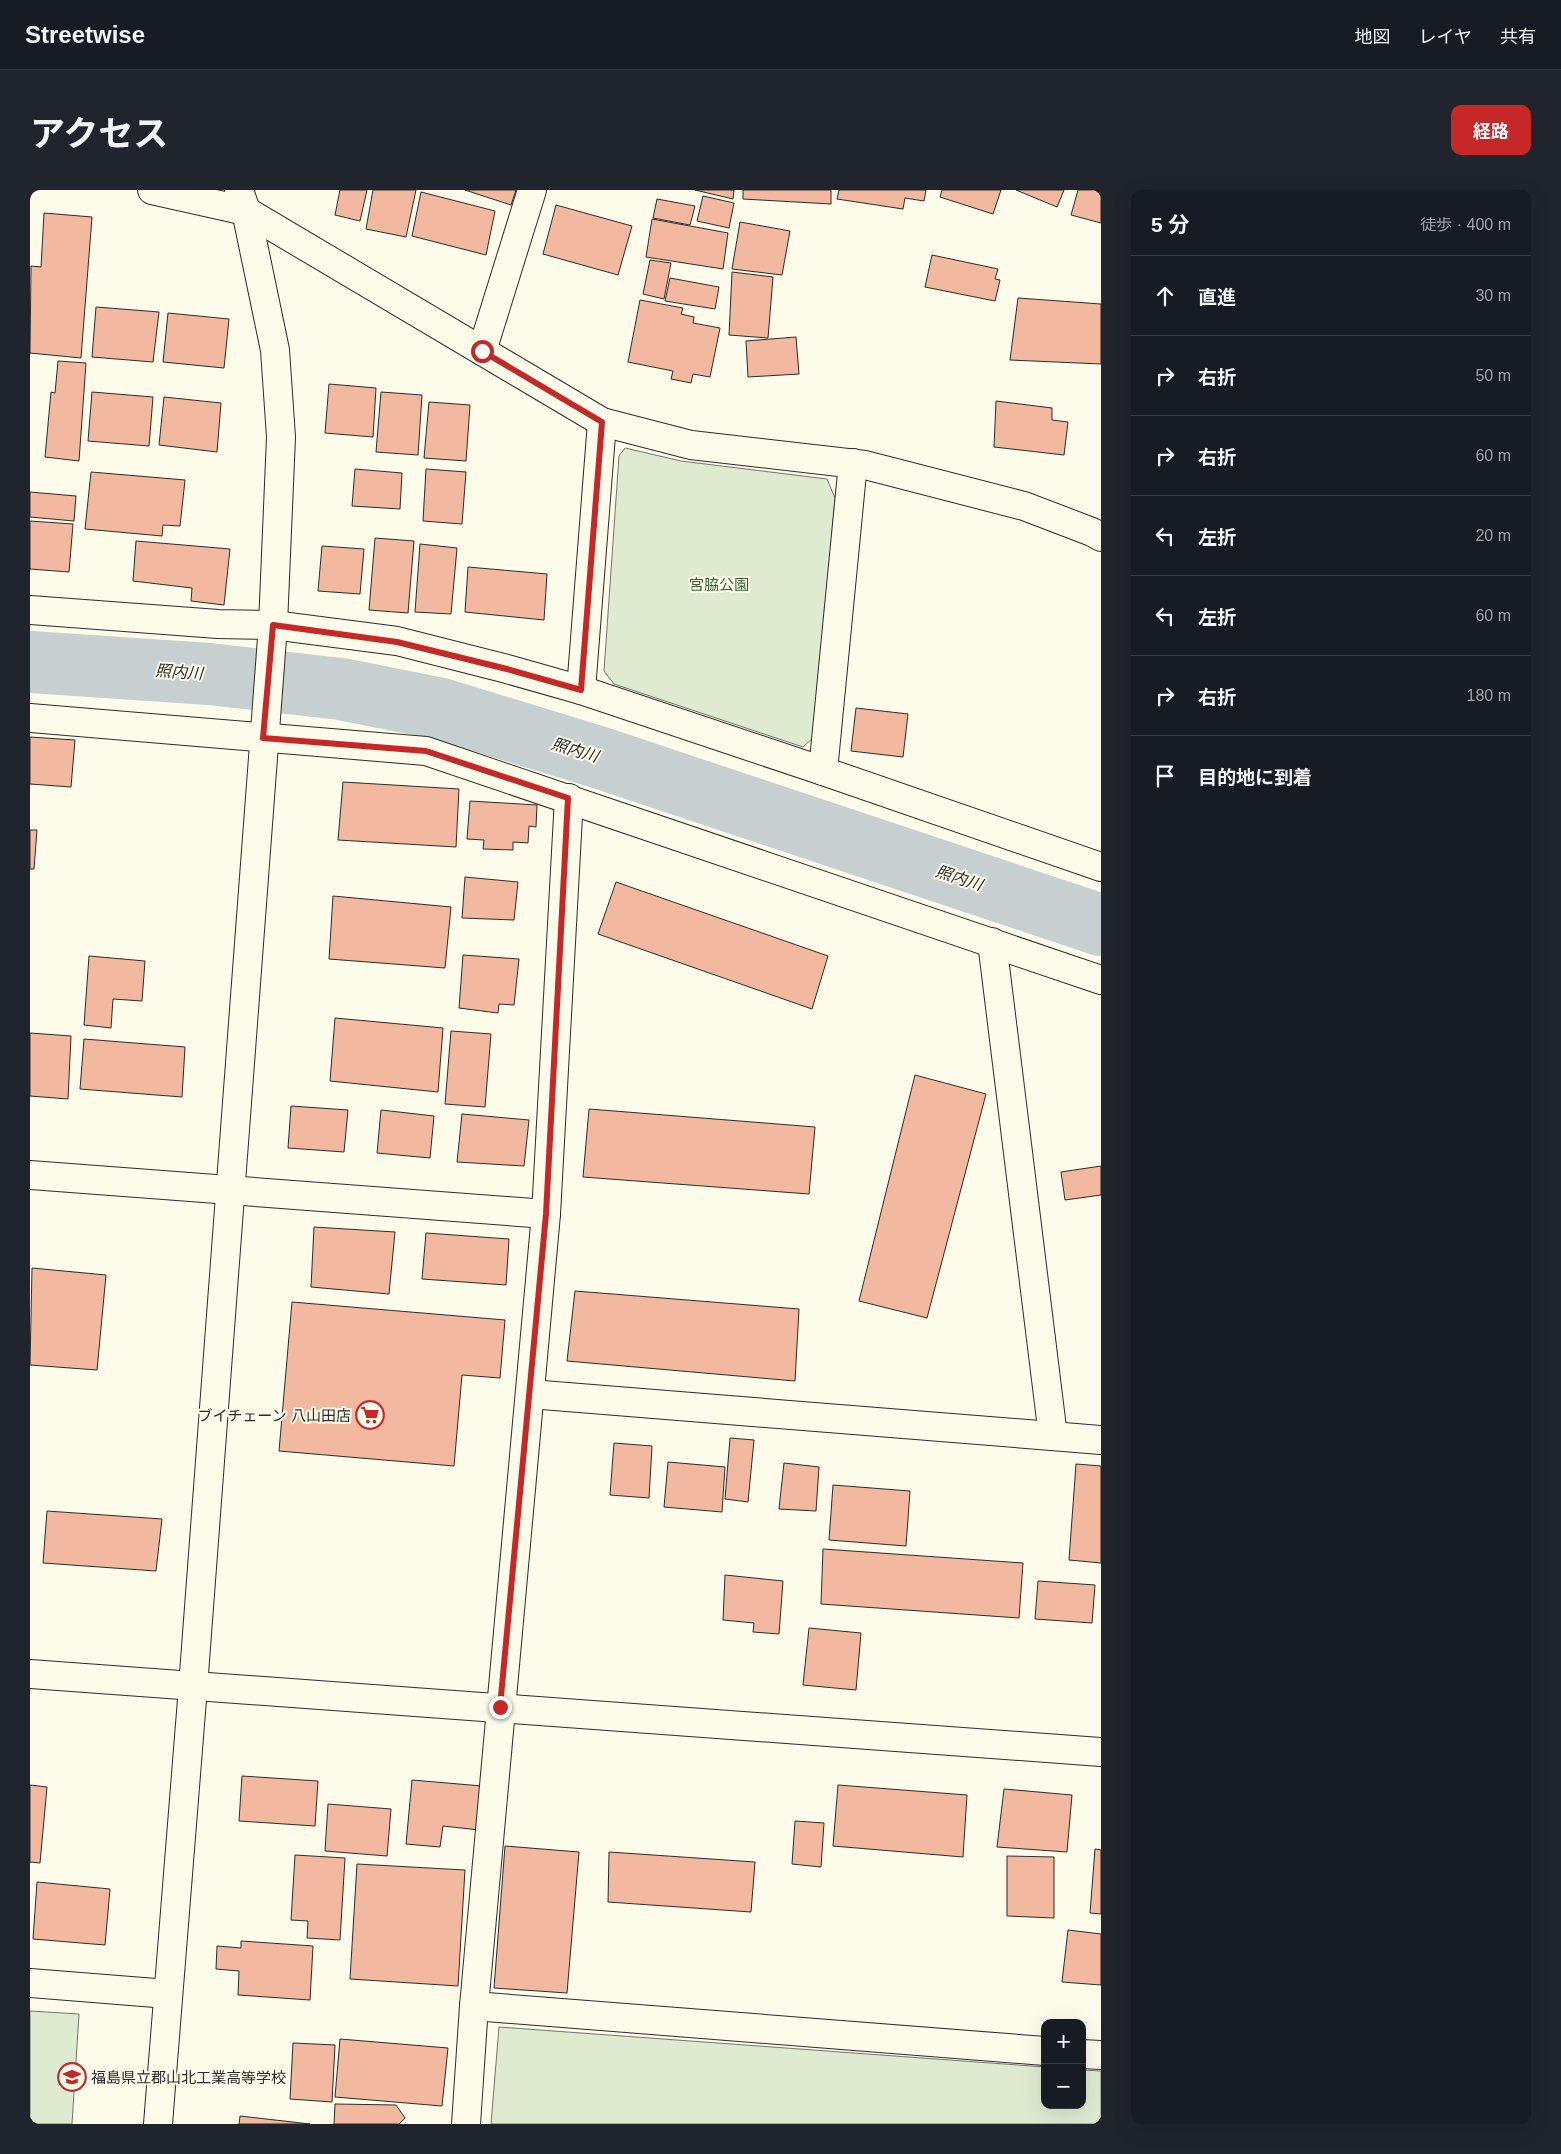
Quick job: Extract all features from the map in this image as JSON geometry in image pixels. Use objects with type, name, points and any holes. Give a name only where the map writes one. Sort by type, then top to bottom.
[{"type":"street","points":[[152,190],[243,200],[482,351],[602,422],[691,445],[853,463],[1024,506],[1101,537]]},
{"type":"street","points":[[482,351],[532,190]]},
{"type":"street","points":[[158,2124],[273,625],[281,437],[275,350],[243,200]]},
{"type":"street","points":[[581,690],[602,422]]},
{"type":"street","points":[[824,770],[853,463]]},
{"type":"street","points":[[30,610],[218,624],[273,625],[397,642],[507,669],[581,690],[824,770],[1101,868]]},
{"type":"street","points":[[30,718],[426,751],[1101,980]]},
{"type":"street","points":[[466,2124],[474,2006],[500,1707],[546,1214],[568,798]]},
{"type":"street","points":[[992,942],[1053,1436]]},
{"type":"street","points":[[30,1175],[546,1214]]},
{"type":"street","points":[[530,1394],[1101,1440]]},
{"type":"street","points":[[30,1674],[1101,1752]]},
{"type":"street","points":[[30,1983],[168,1994]]},
{"type":"street","points":[[474,2006],[1041,2051]]},
{"type":"street","points":[[1086,2054],[1101,2055]]},
{"type":"green space","name":"宮脇公園","points":[[625,448],[681,461],[827,479],[835,498],[815,736],[803,747],[614,684],[604,671],[619,456]]},
{"type":"green space","points":[[30,2011],[79,2014],[72,2124],[30,2124]]},
{"type":"green space","points":[[499,2027],[1041,2067],[1041,2109],[1086,2109],[1086,2070],[1101,2071],[1101,2124],[491,2124]]},
{"type":"building","points":[[340,190],[367,190],[360,221],[335,215]]},
{"type":"building","points":[[373,190],[416,190],[406,237],[366,229]]},
{"type":"building","points":[[465,190],[516,190],[511,205]]},
{"type":"building","points":[[695,190],[734,190],[733,199]]},
{"type":"building","points":[[743,190],[831,190],[831,204],[743,199]]},
{"type":"building","points":[[839,190],[926,190],[924,201],[905,198],[903,209],[837,199]]},
{"type":"building","points":[[942,190],[1001,190],[993,214],[940,197]]},
{"type":"building","points":[[1016,190],[1064,190],[1057,207]]},
{"type":"building","points":[[1078,190],[1101,190],[1101,223],[1071,215]]},
{"type":"building","points":[[421,192],[495,211],[486,255],[412,236]]},
{"type":"building","points":[[703,196],[734,203],[729,228],[697,221]]},
{"type":"building","points":[[657,199],[695,206],[690,225],[653,218]]},
{"type":"building","points":[[556,205],[632,226],[618,275],[543,254]]},
{"type":"building","points":[[44,213],[92,217],[81,358],[30,353],[31,266],[41,267]]},
{"type":"building","points":[[652,219],[728,233],[723,269],[646,257]]},
{"type":"building","points":[[740,222],[790,231],[782,275],[732,269]]},
{"type":"building","points":[[932,255],[998,269],[995,279],[1000,280],[995,301],[925,287]]},
{"type":"building","points":[[650,260],[671,263],[664,299],[643,294]]},
{"type":"building","points":[[732,272],[773,277],[768,338],[729,335]]},
{"type":"building","points":[[670,278],[719,287],[715,309],[665,301]]},
{"type":"building","points":[[1018,298],[1101,304],[1101,364],[1010,360]]},
{"type":"building","points":[[640,300],[683,308],[681,314],[694,317],[693,323],[720,328],[710,377],[693,374],[691,383],[671,379],[673,371],[628,362]]},
{"type":"building","points":[[96,307],[159,312],[153,362],[92,357]]},
{"type":"building","points":[[168,313],[229,319],[224,368],[163,362]]},
{"type":"building","points":[[796,337],[799,374],[748,377],[746,341]]},
{"type":"building","points":[[58,361],[86,363],[79,461],[45,457],[51,392],[55,393]]},
{"type":"building","points":[[329,384],[376,388],[373,437],[325,433]]},
{"type":"building","points":[[92,392],[153,397],[149,446],[88,441]]},
{"type":"building","points":[[381,392],[422,395],[418,455],[376,452]]},
{"type":"building","points":[[164,397],[221,403],[217,452],[159,445]]},
{"type":"building","points":[[996,401],[1052,408],[1052,420],[1068,422],[1064,455],[994,447]]},
{"type":"building","points":[[429,402],[470,405],[466,461],[424,458]]},
{"type":"building","points":[[355,469],[402,473],[400,509],[352,506]]},
{"type":"building","points":[[426,469],[466,472],[462,524],[423,521]]},
{"type":"building","points":[[91,472],[185,480],[180,526],[163,525],[162,536],[85,529]]},
{"type":"building","points":[[30,492],[76,496],[74,521],[30,517]]},
{"type":"building","points":[[30,521],[73,524],[69,572],[30,569]]},
{"type":"building","points":[[375,538],[414,541],[408,613],[369,610]]},
{"type":"building","points":[[136,541],[230,549],[224,605],[191,601],[192,588],[133,581]]},
{"type":"building","points":[[420,544],[457,548],[451,614],[415,612]]},
{"type":"building","points":[[322,546],[364,549],[360,594],[318,591]]},
{"type":"building","points":[[468,567],[547,574],[544,620],[465,612]]},
{"type":"building","points":[[856,708],[908,714],[903,757],[851,751]]},
{"type":"building","points":[[30,737],[75,740],[71,787],[30,784]]},
{"type":"building","points":[[343,782],[459,789],[456,847],[338,840]]},
{"type":"building","points":[[470,801],[537,805],[536,827],[529,826],[528,843],[513,842],[513,850],[483,849],[484,840],[467,839]]},
{"type":"building","points":[[30,830],[37,830],[34,869],[30,869]]},
{"type":"building","points":[[465,877],[518,882],[514,920],[462,918]]},
{"type":"building","points":[[616,882],[828,956],[812,1009],[598,934]]},
{"type":"building","points":[[333,896],[451,907],[445,968],[329,959]]},
{"type":"building","points":[[463,955],[519,959],[514,1005],[499,1004],[498,1013],[459,1008]]},
{"type":"building","points":[[89,956],[145,961],[142,1001],[113,999],[111,1028],[84,1025]]},
{"type":"building","points":[[335,1018],[443,1028],[438,1092],[330,1081]]},
{"type":"building","points":[[451,1031],[491,1034],[485,1107],[445,1104]]},
{"type":"building","points":[[30,1033],[71,1036],[68,1099],[30,1096]]},
{"type":"building","points":[[84,1039],[185,1047],[182,1097],[80,1089]]},
{"type":"building","points":[[915,1075],[986,1094],[927,1318],[859,1301]]},
{"type":"building","points":[[291,1106],[348,1110],[344,1152],[288,1148]]},
{"type":"building","points":[[589,1109],[815,1127],[809,1194],[583,1177]]},
{"type":"building","points":[[381,1110],[434,1116],[430,1158],[377,1153]]},
{"type":"building","points":[[462,1114],[529,1120],[524,1166],[457,1162]]},
{"type":"building","points":[[1101,1166],[1101,1195],[1065,1200],[1061,1172]]},
{"type":"building","points":[[314,1227],[395,1232],[389,1294],[311,1287]]},
{"type":"building","points":[[426,1233],[509,1239],[506,1285],[422,1279]]},
{"type":"building","points":[[32,1268],[106,1275],[97,1370],[30,1365]]},
{"type":"building","points":[[575,1291],[799,1309],[795,1381],[567,1361]]},
{"type":"building","name":"ブイチェーン 八山田店","points":[[292,1302],[505,1320],[500,1378],[462,1375],[454,1466],[279,1451]]},
{"type":"building","points":[[730,1438],[754,1440],[748,1502],[725,1499]]},
{"type":"building","points":[[614,1443],[652,1446],[649,1498],[610,1495]]},
{"type":"building","points":[[668,1462],[725,1467],[722,1512],[664,1507]]},
{"type":"building","points":[[784,1463],[819,1467],[816,1511],[779,1509]]},
{"type":"building","points":[[1076,1464],[1101,1466],[1101,1563],[1069,1560]]},
{"type":"building","points":[[833,1485],[910,1491],[906,1546],[829,1540]]},
{"type":"building","points":[[47,1511],[162,1519],[156,1571],[43,1563]]},
{"type":"building","points":[[823,1549],[1023,1563],[1019,1618],[821,1604]]},
{"type":"building","points":[[725,1575],[783,1581],[779,1634],[753,1632],[754,1623],[723,1620]]},
{"type":"building","points":[[1038,1581],[1095,1585],[1092,1623],[1035,1619]]},
{"type":"building","points":[[809,1628],[861,1633],[856,1690],[803,1685]]},
{"type":"building","points":[[242,1776],[318,1781],[315,1826],[239,1821]]},
{"type":"building","points":[[412,1780],[482,1786],[479,1830],[443,1826],[440,1847],[406,1844]]},
{"type":"building","points":[[30,1785],[47,1787],[40,1863],[30,1862]]},
{"type":"building","points":[[838,1785],[967,1795],[963,1857],[833,1846]]},
{"type":"building","points":[[1004,1789],[1072,1795],[1067,1852],[997,1847]]},
{"type":"building","points":[[328,1804],[391,1809],[387,1856],[325,1851]]},
{"type":"building","points":[[795,1821],[824,1823],[821,1867],[792,1864]]},
{"type":"building","points":[[505,1846],[579,1852],[567,1993],[494,1988]]},
{"type":"building","points":[[1095,1849],[1101,1850],[1101,1914],[1090,1913]]},
{"type":"building","points":[[609,1852],[755,1862],[751,1912],[608,1902]]},
{"type":"building","points":[[295,1855],[345,1858],[340,1940],[307,1938],[308,1921],[291,1920]]},
{"type":"building","points":[[1007,1856],[1054,1857],[1054,1918],[1007,1916]]},
{"type":"building","points":[[357,1864],[465,1870],[458,1986],[350,1979]]},
{"type":"building","points":[[37,1882],[110,1889],[105,1945],[33,1939]]},
{"type":"building","points":[[1068,1930],[1101,1934],[1101,1985],[1062,1982]]},
{"type":"building","points":[[241,1941],[313,1946],[310,2000],[238,1995],[239,1971],[216,1969],[217,1946],[241,1948]]},
{"type":"building","points":[[340,2039],[448,2048],[442,2106],[335,2097]]},
{"type":"building","points":[[293,2043],[335,2045],[332,2102],[290,2099]]},
{"type":"building","points":[[335,2104],[396,2105],[405,2118],[399,2124],[334,2124]]},
{"type":"building","points":[[240,2116],[310,2124],[239,2124]]},
{"type":"waterway","name":"照内川","points":[[30,662],[209,674],[341,689],[441,709],[601,758],[1101,925]]},
{"type":"place","name":"ブイチェーン 八山田店","points":[[370,1415]]},
{"type":"place","name":"福島県立郡山北工業高等学校","points":[[72,2077]]},
{"type":"route","points":[[482,351],[602,422],[581,690],[507,669],[397,642],[273,625],[263,738],[426,751],[568,798],[546,1214],[500,1707]]}]
